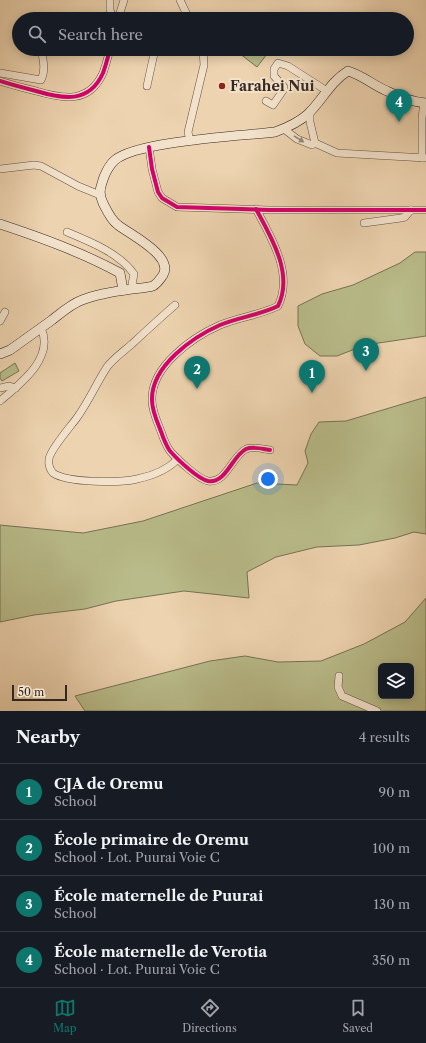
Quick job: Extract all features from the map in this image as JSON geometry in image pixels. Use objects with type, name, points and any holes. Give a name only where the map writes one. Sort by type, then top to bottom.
[{"type":"main road","points":[[0,354],[10,350],[65,310],[82,300],[124,290],[152,286],[158,283],[164,273],[166,265],[162,259],[149,247],[114,221],[105,207],[100,195],[101,184],[106,171],[115,160],[129,152],[149,147],[275,132],[284,129],[292,125],[310,111],[338,76],[348,71],[357,74],[388,92],[425,103]]},
{"type":"main road","points":[[0,224],[77,251],[120,273],[124,290]]},
{"type":"street","points":[[110,0],[111,12]]},
{"type":"street","points":[[120,12],[124,0]]},
{"type":"street","points":[[180,0],[186,12]]},
{"type":"street","points":[[0,73],[41,80],[43,76],[44,63],[42,56]]},
{"type":"street","points":[[0,81],[58,97],[75,97],[87,92],[99,80],[106,66],[108,56]]},
{"type":"street","points":[[147,86],[153,56]]},
{"type":"street","points":[[190,141],[188,132],[204,65],[203,56]]},
{"type":"street","points":[[266,101],[273,105],[284,89],[284,87],[274,76],[274,69],[278,63],[288,66],[327,91]]},
{"type":"street","points":[[284,129],[303,142],[312,145],[315,143],[337,153],[424,158],[422,118],[425,103]]},
{"type":"street","points":[[310,111],[310,122],[315,143]]},
{"type":"street","points":[[149,147],[152,169],[158,192],[167,202],[177,207],[426,210]]},
{"type":"street","points":[[0,169],[34,165],[41,166],[78,186],[100,195]]},
{"type":"street","points":[[256,209],[278,252],[283,282],[281,300],[278,306],[220,325],[178,352],[166,364],[159,375],[154,386],[152,407],[165,442],[170,450],[178,459],[205,480],[212,481],[218,479],[237,457],[247,449],[256,448],[270,450]]},
{"type":"street","points":[[364,223],[402,218],[405,217],[411,210]]},
{"type":"street","points":[[67,232],[113,254],[134,274],[132,284],[136,288]]},
{"type":"street","points":[[175,305],[108,367],[78,416],[54,448],[48,461],[50,469],[58,475],[77,479],[107,482],[128,481],[146,476],[165,469],[178,459]]},
{"type":"street","points":[[0,321],[5,312]]},
{"type":"street","points":[[0,400],[16,388],[30,374],[42,354],[44,336],[41,328]]},
{"type":"street","points":[[0,388],[8,386],[16,388]]},
{"type":"street","points":[[339,676],[338,687],[342,696],[377,711]]},
{"type":"green space","points":[[243,56],[265,56],[257,67]]},
{"type":"green space","points":[[415,252],[426,252],[426,336],[365,345],[337,356],[320,356],[305,344],[298,326],[298,306],[322,294],[353,285],[400,263]]},
{"type":"green space","points":[[15,363],[19,371],[2,381],[0,378],[0,373]]},
{"type":"green space","points":[[426,397],[426,534],[414,532],[395,538],[359,545],[317,547],[276,557],[247,572],[249,598],[184,591],[116,601],[85,609],[34,615],[0,622],[0,525],[83,533],[143,521],[257,483],[297,485],[308,463],[305,451],[311,434],[319,422],[346,421]]},
{"type":"green space","points":[[426,598],[426,711],[85,711],[75,696],[210,661],[245,656],[278,662],[321,661],[364,644],[405,622]]},
{"type":"cycle path","points":[[0,81],[46,94],[74,97],[90,90],[97,83],[103,73],[108,56]]},
{"type":"cycle path","points":[[149,147],[152,169],[158,192],[162,198],[177,207],[269,210],[426,210]]},
{"type":"cycle path","points":[[256,209],[274,244],[282,269],[282,294],[278,306],[264,312],[220,325],[209,330],[186,345],[166,364],[158,376],[152,400],[156,419],[169,449],[177,459],[199,477],[208,481],[214,481],[220,478],[237,457],[246,449],[255,448],[270,450]]},
{"type":"place","name":"Farahei Nui","points":[[222,86]]},
{"type":"place","name":"École maternelle de Verotia","points":[[399,122]]},
{"type":"place","name":"École maternelle de Puurai","points":[[366,371]]},
{"type":"place","name":"École primaire de Oremu","points":[[197,389]]},
{"type":"place","name":"CJA de Oremu","points":[[312,393]]}]
